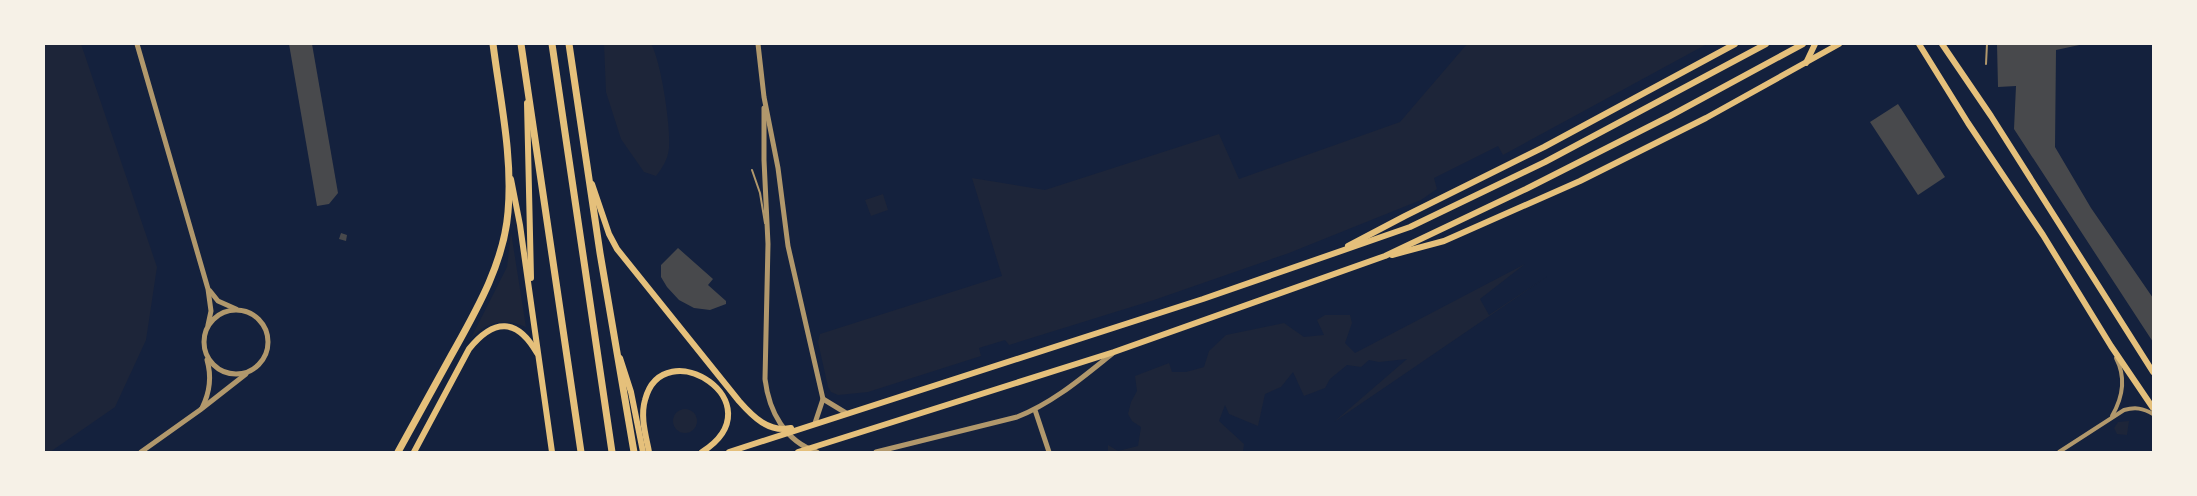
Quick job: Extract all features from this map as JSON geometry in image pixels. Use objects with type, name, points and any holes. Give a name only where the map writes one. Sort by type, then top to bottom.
[{"type":"highway","points":[[398,452],[474,313],[492,273],[506,232],[509,167],[493,44]]},
{"type":"highway","points":[[521,44],[581,452]]},
{"type":"highway","points":[[552,44],[612,452]]},
{"type":"highway","points":[[569,44],[600,253],[634,425],[634,452]]},
{"type":"main road","points":[[1329,257],[1405,216],[1544,147],[1735,44]]},
{"type":"main road","points":[[729,452],[802,427],[1196,302],[1329,257],[1410,227],[1545,162],[1766,44]]},
{"type":"main road","points":[[1384,256],[1526,189],[1670,116],[1803,44]]},
{"type":"main road","points":[[1806,63],[1815,44]]},
{"type":"main road","points":[[798,452],[1114,352],[1384,256],[1444,241],[1580,182],[1706,118],[1839,44]]},
{"type":"main road","points":[[1919,44],[1968,123],[2042,234],[2111,346],[2150,401],[2153,408]]},
{"type":"main road","points":[[1942,44],[1991,116],[2153,372]]},
{"type":"main road","points":[[527,83],[532,306]]},
{"type":"main road","points":[[509,167],[532,306],[552,451]]},
{"type":"main road","points":[[588,172],[609,234],[617,249],[739,401],[749,412],[771,428],[778,430],[802,427]]},
{"type":"main road","points":[[414,452],[469,349],[487,331],[499,327],[512,327],[520,330],[529,338],[539,356]]},
{"type":"main road","points":[[649,452],[644,422],[645,400],[655,382],[667,374],[680,371],[701,375],[712,383],[721,394],[727,412],[726,426],[720,438],[702,452]]},
{"type":"main road","points":[[634,425],[643,452]]},
{"type":"street","points":[[137,44],[208,289],[211,311],[203,343],[211,376],[210,386],[200,410]]},
{"type":"street","points":[[758,44],[764,97],[778,168],[788,246],[823,399],[815,423]]},
{"type":"street","points":[[764,97],[764,160],[768,244],[765,379],[767,394],[773,412],[789,435],[818,452]]},
{"type":"street","points":[[141,452],[200,410],[263,360],[268,342],[262,324],[253,315],[218,301],[208,289]]},
{"type":"street","points":[[208,325],[222,313],[241,311]]},
{"type":"street","points":[[2111,346],[2123,371],[2122,389],[2117,408],[2112,416]]},
{"type":"street","points":[[876,452],[1017,417],[1035,410],[1083,378],[1114,352]]},
{"type":"street","points":[[206,356],[214,366],[224,372],[236,375],[249,372]]},
{"type":"street","points":[[823,399],[846,413]]},
{"type":"street","points":[[2059,452],[2112,416],[2130,408],[2146,410],[2153,414]]},
{"type":"street","points":[[1035,410],[1049,452]]},
{"type":"lane","points":[[1986,64],[1987,44]]},
{"type":"lane","points":[[752,170],[760,193],[768,244]]},
{"type":"shaded area","points":[[44,44],[81,44],[157,267],[146,340],[115,407],[50,452],[44,452]]},
{"type":"shaded area","points":[[604,44],[651,44],[655,52],[662,79],[669,138],[669,148],[666,159],[656,176],[644,172],[621,139],[606,92]]},
{"type":"shaded area","points":[[1467,44],[1707,44],[1503,155],[1498,146],[1434,178],[1437,189],[1421,200],[1289,253],[1154,300],[1009,345],[1005,340],[979,348],[981,356],[868,392],[838,395],[831,392],[828,387],[818,342],[820,334],[1002,276],[972,178],[1045,190],[1219,134],[1239,179],[1400,122]]},
{"type":"shaded area","points":[[883,194],[888,210],[871,216],[865,200]]},
{"type":"shaded area","points":[[511,232],[526,327],[518,324],[502,322],[495,323],[482,329],[470,340],[507,267]]},
{"type":"shaded area","points":[[1525,264],[1480,299],[1489,315],[1548,276],[1334,422],[1407,359],[1379,362],[1369,360],[1361,367],[1347,365],[1330,379],[1325,388],[1304,396],[1293,372],[1281,387],[1265,394],[1258,426],[1229,414],[1225,405],[1219,421],[1244,444],[1243,452],[1108,452],[1108,445],[1118,451],[1138,446],[1141,427],[1132,421],[1128,414],[1131,402],[1137,391],[1135,376],[1169,363],[1172,372],[1186,372],[1204,367],[1209,351],[1226,335],[1284,323],[1304,337],[1324,335],[1317,320],[1325,315],[1350,315],[1352,323],[1345,343],[1355,353]]},
{"type":"shaded area","points":[[685,409],[694,412],[697,421],[694,430],[685,433],[676,430],[673,421],[676,412]]},
{"type":"shaded area","points":[[2129,421],[2127,435],[2117,434],[2114,428],[2118,422]]},
{"type":"building","points":[[289,44],[312,44],[338,193],[329,204],[317,206]]},
{"type":"building","points":[[1997,44],[2084,44],[2056,50],[2055,147],[2091,208],[2153,298],[2153,342],[2014,129],[2016,86],[1998,87]]},
{"type":"building","points":[[1898,104],[1945,177],[1918,195],[1870,122]]},
{"type":"building","points":[[341,233],[347,235],[346,241],[339,239]]},
{"type":"building","points":[[678,248],[713,279],[708,285],[726,301],[726,304],[710,310],[694,308],[679,300],[667,287],[661,277],[661,265]]}]
